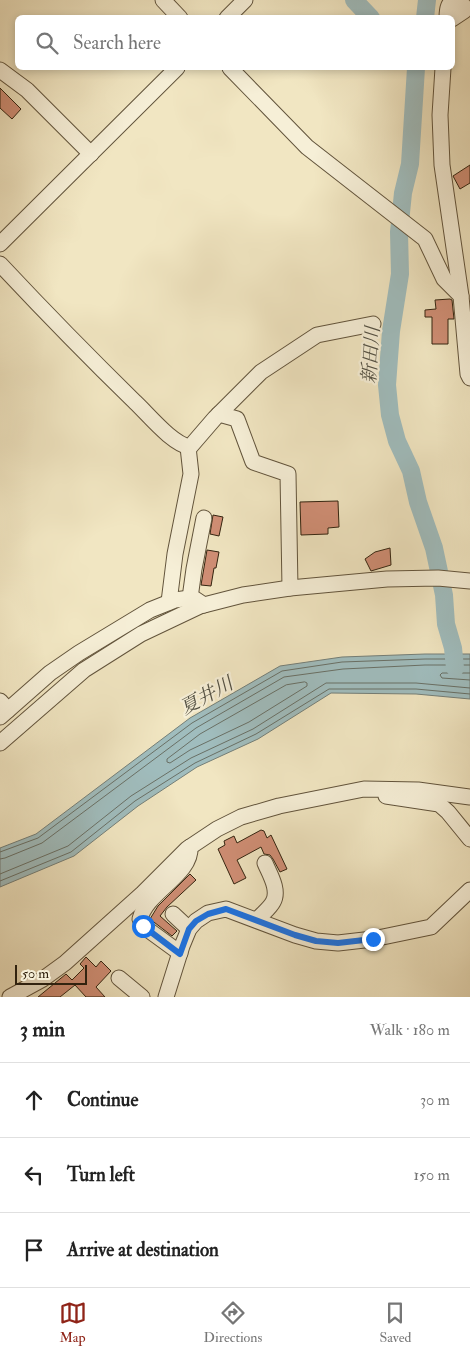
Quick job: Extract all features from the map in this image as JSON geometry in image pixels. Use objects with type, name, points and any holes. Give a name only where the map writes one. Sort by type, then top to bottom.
[{"type":"street","points":[[163,0],[177,15]]},
{"type":"street","points":[[230,15],[245,0]]},
{"type":"street","points":[[447,15],[450,3],[458,0],[464,6],[464,11],[455,17]]},
{"type":"street","points":[[0,70],[27,90],[91,154]]},
{"type":"street","points":[[0,244],[175,70]]},
{"type":"street","points":[[232,70],[307,147],[425,239],[444,279],[461,296]]},
{"type":"street","points":[[443,70],[440,115],[442,165],[461,296],[468,374],[470,378]]},
{"type":"street","points":[[0,264],[69,338],[162,428],[182,446],[190,448],[219,414],[261,372],[317,335],[373,324]]},
{"type":"street","points":[[219,414],[237,419],[253,462],[288,474],[290,588]]},
{"type":"street","points":[[169,602],[174,554],[191,474],[188,447]]},
{"type":"street","points":[[190,598],[204,518]]},
{"type":"street","points":[[0,743],[84,670],[141,634],[204,605],[243,595],[290,588],[410,578],[470,581]]},
{"type":"street","points":[[3,709],[78,652],[150,610],[169,602],[190,598],[204,605]]},
{"type":"street","points":[[10,997],[43,979],[66,963],[190,847],[217,829],[257,812],[279,806],[364,789],[418,790],[470,797]]},
{"type":"street","points":[[375,789],[386,796],[438,804],[448,812],[470,840]]},
{"type":"street","points":[[180,954],[143,926],[140,919],[152,900],[183,867],[190,855],[190,847]]},
{"type":"street","points":[[257,920],[274,902],[275,896],[274,885],[264,863]]},
{"type":"street","points":[[166,997],[189,929],[196,921],[208,914],[226,909],[295,935],[316,941],[338,943],[373,939],[432,927],[470,890]]},
{"type":"street","points":[[173,914],[189,929]]},
{"type":"street","points":[[119,978],[142,997]]},
{"type":"water","points":[[470,654],[470,699],[416,694],[331,693],[258,739],[197,767],[138,806],[74,856],[0,887],[0,848],[36,834],[190,718],[280,666],[342,657]]},
{"type":"building","points":[[0,88],[21,109],[12,119],[0,108]]},
{"type":"building","points":[[470,165],[470,183],[460,189],[453,176]]},
{"type":"building","points":[[435,300],[452,300],[454,319],[448,319],[448,344],[432,344],[432,317],[425,317],[425,310],[436,309]]},
{"type":"building","points":[[338,501],[339,527],[328,528],[328,534],[301,535],[300,502]]},
{"type":"building","points":[[213,515],[223,517],[219,536],[210,534]]},
{"type":"building","points":[[390,548],[391,565],[371,571],[365,559],[375,552]]},
{"type":"building","points":[[207,550],[219,552],[211,586],[201,585]]},
{"type":"building","points":[[261,830],[264,831],[267,838],[271,835],[287,869],[280,872],[270,855],[264,854],[261,847],[237,860],[246,878],[234,884],[218,849],[225,845],[224,841],[234,836],[237,843]]},
{"type":"building","points":[[190,874],[196,880],[160,916],[177,931],[172,936],[150,919],[158,906]]},
{"type":"building","points":[[86,957],[96,967],[101,961],[111,971],[96,987],[105,997],[86,997],[75,985],[60,997],[38,997],[66,974],[72,980],[84,968],[80,964]]},
{"type":"waterway","points":[[354,0],[368,15]]},
{"type":"waterway","name":"新田川","points":[[425,15],[427,0]]},
{"type":"waterway","name":"新田川","points":[[416,70],[410,164],[403,193],[399,232],[400,274],[391,331],[387,385],[390,415],[397,441],[411,471],[418,502],[434,548],[444,595],[446,624],[453,648],[455,668]]},
{"type":"route","points":[[143,926],[180,954],[189,929],[196,921],[222,909],[316,941],[338,943],[373,939]]},
{"type":"water label","name":"夏井川","points":[[206,695]]}]
